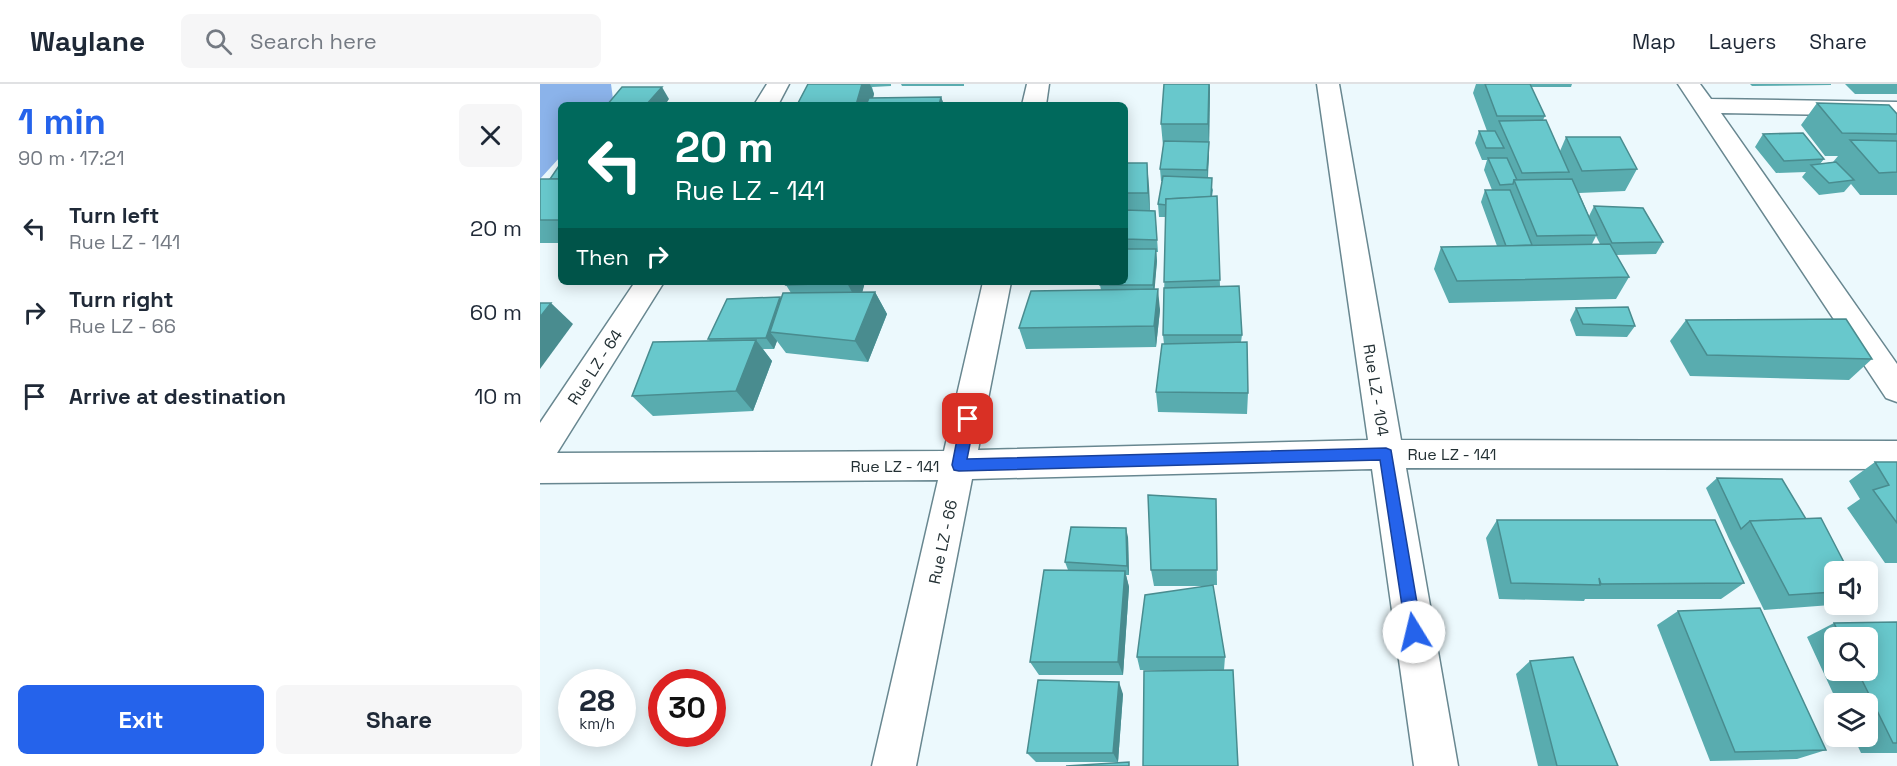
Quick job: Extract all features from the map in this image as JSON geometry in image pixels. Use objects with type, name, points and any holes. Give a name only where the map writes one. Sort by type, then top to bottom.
[{"type":"street","points":[[768,102],[778,84]]},
{"type":"street","points":[[1035,102],[1038,84]]},
{"type":"street","name":"Rue LZ - 104","points":[[1328,84],[1436,766]]},
{"type":"street","points":[[1697,95],[1897,109]]},
{"type":"street","points":[[1697,95],[1897,389]]},
{"type":"street","name":"Rue LZ - 64","points":[[540,451],[648,285]]},
{"type":"street","name":"Rue LZ - 66","points":[[894,766],[996,285]]},
{"type":"street","name":"Rue LZ - 141","points":[[540,468],[959,465],[1386,454],[1897,455]]},
{"type":"water","points":[[540,84],[611,84],[613,99],[610,102],[558,102],[558,159],[540,179]]},
{"type":"building","points":[[808,84],[862,84],[857,102],[799,102]]},
{"type":"building","points":[[1164,84],[1209,84],[1208,124],[1161,124]]},
{"type":"building","points":[[1485,84],[1530,84],[1545,116],[1497,116]]},
{"type":"building","points":[[622,87],[662,87],[649,102],[610,102]]},
{"type":"building","points":[[941,97],[940,102],[867,102],[869,98]]},
{"type":"building","points":[[1817,103],[1889,105],[1897,114],[1897,134],[1842,133]]},
{"type":"building","points":[[1546,120],[1569,172],[1522,173],[1499,121]]},
{"type":"building","points":[[1479,131],[1495,131],[1504,148],[1486,148]]},
{"type":"building","points":[[1803,133],[1824,159],[1784,161],[1763,134]]},
{"type":"building","points":[[1566,137],[1620,137],[1637,169],[1582,171]]},
{"type":"building","points":[[1850,140],[1897,141],[1897,172],[1879,173]]},
{"type":"building","points":[[1164,141],[1209,142],[1207,170],[1160,169]]},
{"type":"building","points":[[1488,158],[1507,158],[1517,180],[1514,180],[1513,184],[1500,185]]},
{"type":"building","points":[[1836,162],[1854,180],[1829,183],[1811,165]]},
{"type":"building","points":[[1128,163],[1147,163],[1148,193],[1128,193]]},
{"type":"building","points":[[558,167],[558,179],[550,179]]},
{"type":"building","points":[[1163,176],[1212,178],[1211,197],[1166,199],[1166,205],[1158,204]]},
{"type":"building","points":[[540,179],[558,179],[558,220],[540,220]]},
{"type":"building","points":[[1572,179],[1597,235],[1537,236],[1514,180]]},
{"type":"building","points":[[1485,190],[1510,190],[1532,245],[1506,246]]},
{"type":"building","points":[[1217,196],[1220,280],[1164,282],[1166,199]]},
{"type":"building","points":[[1594,206],[1643,208],[1663,242],[1612,243]]},
{"type":"building","points":[[1128,210],[1155,211],[1157,240],[1128,239]]},
{"type":"building","points":[[1610,244],[1629,277],[1457,281],[1441,247]]},
{"type":"building","points":[[1128,249],[1156,249],[1153,285],[1128,285]]},
{"type":"building","points":[[1239,286],[1242,335],[1163,335],[1164,288]]},
{"type":"building","points":[[1158,289],[1154,326],[1019,328],[1031,291]]},
{"type":"building","points":[[875,292],[855,341],[770,332],[783,293]]},
{"type":"building","points":[[780,297],[766,338],[708,339],[727,299]]},
{"type":"building","points":[[540,303],[551,303],[540,317]]},
{"type":"building","points":[[1628,307],[1635,326],[1583,324],[1576,308]]},
{"type":"building","points":[[1846,319],[1872,359],[1707,355],[1686,320]]},
{"type":"building","points":[[756,340],[736,391],[632,396],[653,342]]},
{"type":"building","points":[[1247,342],[1248,393],[1156,392],[1162,344]]},
{"type":"building","points":[[1875,462],[1897,462],[1897,523],[1873,490],[1889,485]]},
{"type":"building","points":[[1717,478],[1782,479],[1806,519],[1750,521],[1741,529]]},
{"type":"building","points":[[1148,495],[1216,499],[1217,570],[1151,570]]},
{"type":"building","points":[[1821,518],[1843,561],[1824,561],[1824,593],[1789,595],[1750,521]]},
{"type":"building","points":[[1497,520],[1715,520],[1744,583],[1601,584],[1599,578],[1600,585],[1511,583]]},
{"type":"building","points":[[1071,527],[1126,528],[1127,566],[1065,562]]},
{"type":"building","points":[[1044,570],[1125,571],[1118,662],[1030,662]]},
{"type":"building","points":[[1213,585],[1225,657],[1137,657],[1145,595]]},
{"type":"building","points":[[1760,608],[1826,750],[1735,752],[1678,611]]},
{"type":"building","points":[[1897,622],[1897,743],[1893,743],[1878,713],[1878,693],[1868,693],[1862,681],[1878,681],[1878,627],[1836,627],[1834,623]]},
{"type":"building","points":[[1573,657],[1618,766],[1557,766],[1530,661]]},
{"type":"building","points":[[1233,670],[1238,766],[1143,766],[1144,671]]},
{"type":"building","points":[[1038,680],[1119,682],[1113,753],[1027,753]]},
{"type":"building","points":[[1129,762],[1129,766],[1066,766]]},
{"type":"route","points":[[968,419],[959,465],[1386,454],[1414,632]]}]
